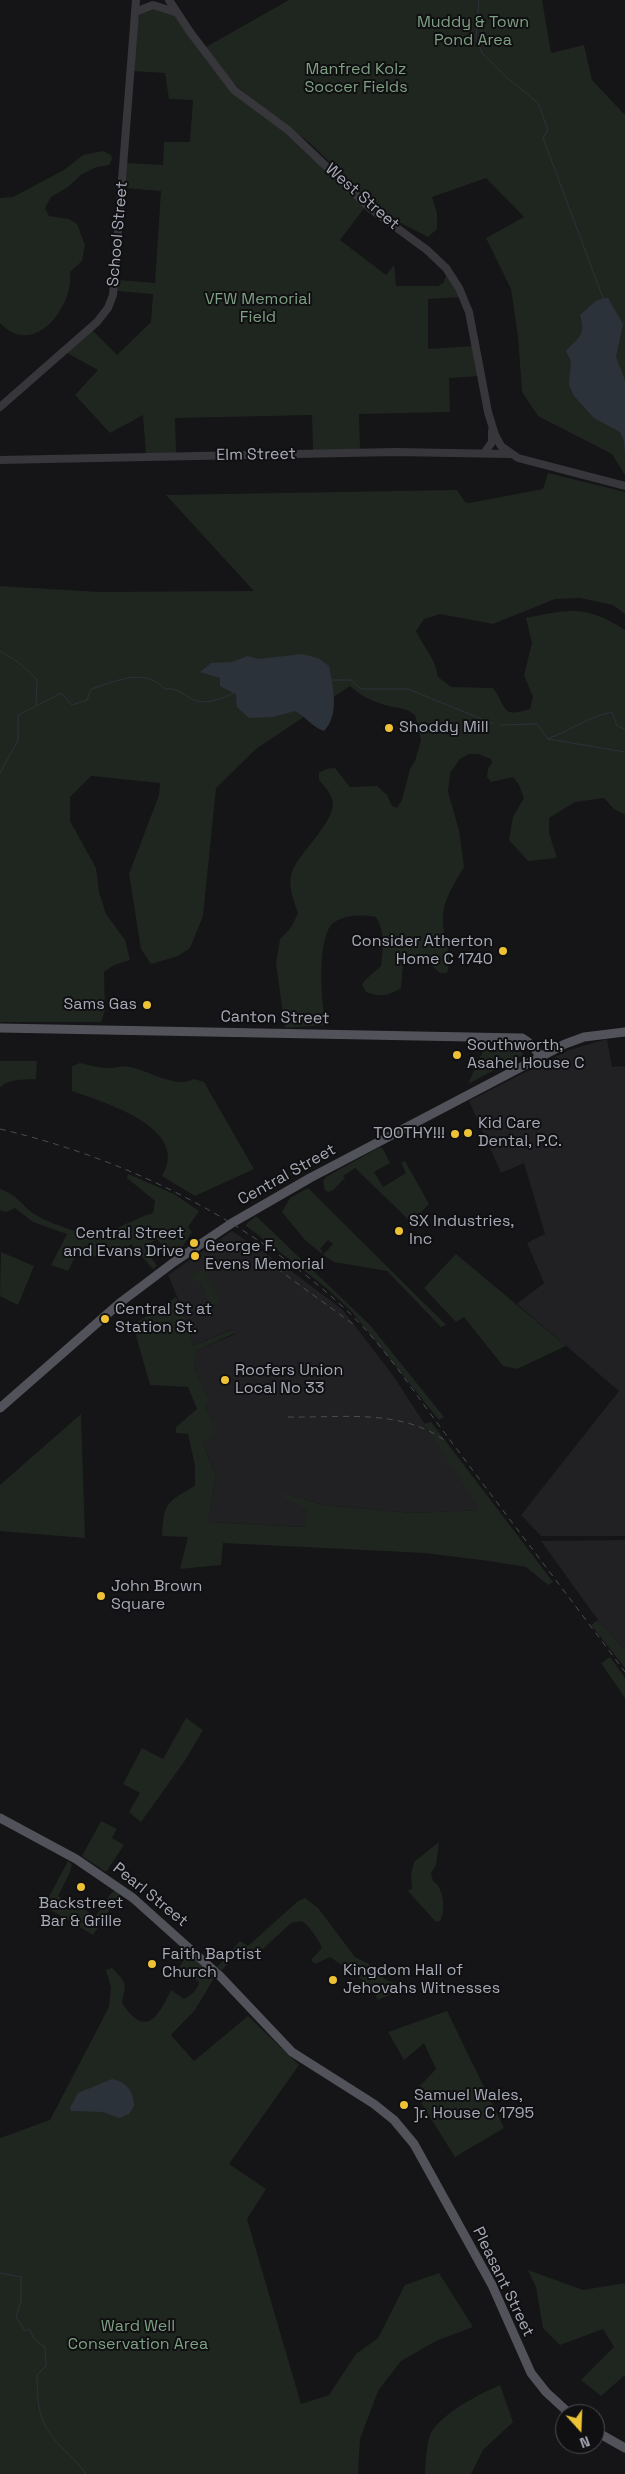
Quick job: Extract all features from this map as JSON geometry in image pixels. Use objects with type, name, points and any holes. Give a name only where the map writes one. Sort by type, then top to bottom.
[{"type":"main road","name":"Canton Street","points":[[0,1028],[525,1039],[541,1056]]},
{"type":"main road","name":"Central Street","points":[[0,1408],[128,1297],[232,1223],[310,1178],[541,1056],[575,1040],[625,1032]]},
{"type":"main road","name":"Pearl Street","points":[[0,1818],[76,1859],[133,1898],[220,1976],[292,2052],[385,2113],[404,2132],[420,2154]]},
{"type":"main road","name":"Pleasant Street","points":[[420,2154],[492,2285],[532,2373],[546,2392],[559,2404]]},
{"type":"main road","points":[[605,2437],[625,2448]]},
{"type":"street","name":"School Street","points":[[0,407],[97,322],[108,308],[113,295],[136,0]]},
{"type":"street","name":"West Street","points":[[169,0],[176,13],[234,90],[288,130],[371,209],[427,250],[446,268],[459,288],[469,312],[492,427],[492,442],[485,452]]},
{"type":"street","points":[[135,12],[153,4],[164,6],[176,13]]},
{"type":"street","name":"West Street","points":[[492,427],[501,446],[511,454]]},
{"type":"street","name":"Elm Street","points":[[0,460],[395,452],[485,452],[511,454]]},
{"type":"street","points":[[511,454],[557,469],[625,486]]},
{"type":"shaded area","points":[[608,298],[623,324],[616,357],[625,380],[625,456],[624,441],[620,432],[594,418],[574,396],[569,385],[571,361],[566,351],[578,339],[582,331],[580,315],[596,301]]},
{"type":"shaded area","points":[[302,654],[318,658],[329,666],[334,709],[329,724],[324,731],[295,711],[273,717],[249,718],[237,707],[236,694],[220,686],[220,678],[200,672],[211,663],[232,662],[248,656],[258,659]]},
{"type":"shaded area","points":[[607,1039],[612,1067],[625,1066],[625,1536],[541,1536],[521,1515],[619,1391],[517,1304],[544,1283],[527,1243],[545,1234],[524,1163],[501,1173],[469,1101],[569,1050]]},
{"type":"shaded area","points":[[232,1231],[294,1273],[342,1309],[392,1374],[481,1510],[412,1513],[323,1505],[287,1494],[308,1509],[305,1527],[208,1522],[216,1477],[203,1443],[212,1420],[205,1405],[210,1402],[194,1367],[196,1351],[235,1334],[232,1329],[193,1346],[187,1320],[168,1275]]},
{"type":"shaded area","points":[[625,1540],[625,1650],[598,1620],[541,1541]]},
{"type":"shaded area","points":[[112,2079],[126,2085],[133,2096],[134,2106],[129,2114],[119,2118],[103,2112],[71,2111],[70,2108],[78,2093]]},
{"type":"green space","points":[[289,0],[542,0],[551,53],[584,45],[592,80],[625,115],[625,475],[612,454],[538,416],[522,392],[518,336],[511,289],[486,238],[524,217],[486,178],[432,197],[437,213],[437,229],[428,237],[383,214],[310,143],[234,84],[206,47]]},
{"type":"green space","name":"VFW Memorial Field","points":[[153,7],[173,13],[209,64],[296,141],[365,207],[340,240],[386,275],[394,265],[396,286],[438,286],[443,283],[447,274],[461,297],[428,299],[428,349],[475,346],[479,376],[449,378],[450,412],[359,414],[360,450],[313,450],[312,415],[175,418],[176,453],[146,454],[143,415],[110,433],[75,395],[98,370],[67,353],[92,330],[117,355],[151,322],[153,294],[117,291],[119,280],[155,283],[161,191],[125,188],[126,163],[163,165],[164,142],[190,142],[193,100],[169,99],[165,73],[132,71],[139,14]]},
{"type":"green space","points":[[103,151],[111,155],[112,159],[109,165],[97,167],[82,174],[68,187],[51,197],[45,208],[49,216],[69,219],[77,224],[85,245],[82,261],[70,272],[65,300],[49,324],[38,332],[25,335],[13,333],[0,323],[0,198],[13,197],[64,170],[83,155]]},
{"type":"green space","points":[[548,473],[625,492],[625,614],[613,605],[580,598],[555,599],[493,624],[440,614],[424,619],[416,631],[432,658],[438,677],[451,687],[493,688],[506,710],[521,712],[530,709],[533,697],[524,675],[532,643],[526,618],[577,611],[599,616],[625,630],[625,815],[614,809],[604,798],[575,802],[549,818],[549,833],[557,858],[528,861],[509,840],[513,817],[524,798],[519,785],[513,777],[491,782],[487,777],[488,768],[492,763],[491,759],[478,754],[469,754],[460,759],[450,773],[448,792],[459,830],[464,867],[445,904],[443,925],[449,953],[447,973],[440,973],[421,956],[412,958],[403,966],[401,988],[384,995],[366,992],[362,985],[381,966],[383,947],[379,923],[376,917],[364,915],[338,920],[329,928],[323,950],[321,976],[325,1025],[285,1028],[276,963],[280,939],[290,929],[298,914],[290,882],[292,872],[324,826],[333,807],[331,796],[319,780],[319,773],[326,769],[335,768],[350,787],[377,786],[387,795],[392,806],[397,808],[402,800],[410,769],[415,761],[421,740],[415,715],[405,709],[374,701],[358,693],[350,686],[256,749],[216,788],[203,916],[190,948],[178,956],[151,964],[141,949],[129,874],[159,795],[160,783],[91,776],[70,797],[70,821],[96,868],[99,892],[106,914],[125,940],[130,960],[114,965],[104,972],[105,1010],[101,1022],[0,1022],[0,586],[99,592],[254,591],[166,495],[457,490],[465,502],[469,503],[543,489]]},
{"type":"green space","points":[[486,1044],[519,1045],[523,1055],[468,1084]]},
{"type":"green space","points":[[0,1061],[37,1061],[36,1079],[12,1081],[0,1088]]},
{"type":"green space","points":[[80,1063],[103,1068],[127,1066],[171,1081],[187,1082],[194,1079],[204,1082],[254,1169],[195,1196],[162,1176],[168,1159],[165,1144],[155,1131],[122,1110],[72,1091],[72,1066]]},
{"type":"green space","points":[[380,1147],[390,1163],[374,1172],[383,1187],[406,1173],[401,1163],[405,1161],[429,1204],[411,1222],[355,1168],[343,1176],[345,1178],[333,1190],[328,1192],[325,1190],[323,1181],[326,1177]]},
{"type":"green space","points":[[128,1174],[174,1194],[199,1211],[188,1227],[192,1232],[183,1246],[170,1256],[157,1239],[144,1247],[157,1266],[153,1269],[131,1244],[116,1258],[99,1253],[94,1257],[79,1249],[68,1271],[51,1265],[67,1234],[33,1222],[15,1208],[6,1212],[0,1210],[0,1189],[11,1194],[34,1214],[46,1220],[82,1233],[90,1235],[101,1234],[153,1213],[155,1201],[127,1178]]},
{"type":"green space","points":[[308,1188],[446,1325],[441,1327],[387,1271],[334,1262],[323,1255],[333,1244],[328,1240],[320,1249],[323,1252],[321,1253],[305,1240],[282,1212],[290,1198]]},
{"type":"green space","points":[[256,1216],[370,1325],[444,1417],[439,1420],[352,1312],[329,1290],[245,1225]]},
{"type":"green space","points":[[1,1252],[34,1266],[18,1305],[0,1296]]},
{"type":"green space","points":[[456,1254],[566,1346],[517,1369],[503,1366],[464,1317],[456,1322],[424,1288]]},
{"type":"green space","points":[[204,1269],[220,1301],[211,1306],[199,1280],[194,1282],[191,1276]]},
{"type":"green space","points":[[176,1297],[187,1320],[193,1346],[233,1329],[235,1333],[196,1351],[194,1367],[210,1402],[205,1405],[212,1420],[214,1435],[203,1443],[216,1477],[208,1522],[304,1527],[307,1509],[278,1495],[287,1494],[323,1505],[412,1513],[480,1510],[424,1424],[431,1422],[553,1582],[548,1585],[526,1567],[425,1553],[223,1543],[221,1565],[180,1569],[188,1537],[162,1536],[163,1525],[166,1510],[172,1500],[195,1486],[195,1466],[188,1434],[176,1433],[176,1427],[197,1409],[188,1387],[150,1385],[133,1325]]},
{"type":"green space","points":[[81,1414],[85,1538],[0,1531],[0,1485]]},
{"type":"green space","points":[[598,1620],[625,1650],[625,1668],[591,1625]]},
{"type":"green space","points":[[610,1657],[625,1678],[625,1698],[601,1663]]},
{"type":"green space","points":[[186,1718],[203,1730],[186,1759],[141,1822],[129,1812],[140,1793],[123,1784],[142,1748],[163,1759]]},
{"type":"green space","points":[[101,1821],[117,1829],[112,1838],[124,1845],[106,1872],[82,1856]]},
{"type":"green space","points":[[439,1842],[436,1865],[431,1873],[433,1881],[440,1888],[443,1900],[442,1917],[440,1921],[436,1922],[408,1891],[412,1888],[411,1874],[414,1862]]},
{"type":"green space","points":[[68,1861],[72,1864],[70,1872],[58,1896],[96,1916],[111,1893],[115,1891],[120,1894],[93,1935],[44,1906]]},
{"type":"green space","points":[[305,1898],[318,1908],[355,1957],[369,1964],[386,1980],[399,1984],[403,1989],[378,2000],[374,1992],[363,1980],[330,1957],[315,1964],[311,1960],[322,1948],[311,1930],[300,1921],[291,1923],[251,1960],[243,1952],[238,1952],[222,1970],[217,1967],[227,1957],[229,1950],[232,1950],[240,1941],[248,1946],[297,1902]]},
{"type":"green space","name":"Ward Well Conservation Area","points":[[187,1954],[193,1956],[214,1978],[195,2010],[171,2035],[194,2061],[248,2016],[299,2065],[229,2164],[266,2189],[247,2219],[301,2404],[329,2395],[356,2354],[378,2338],[405,2285],[439,2273],[473,2327],[436,2341],[401,2361],[378,2391],[360,2439],[358,2474],[0,2474],[0,2138],[50,2120],[109,2007],[111,1987],[106,1970],[112,1968],[121,1977],[125,1984],[122,2003],[130,2014],[138,2020],[145,2022],[151,2020],[156,2015],[171,1990],[184,1999],[196,1990],[199,1982],[179,1968]]},
{"type":"green space","points":[[447,2011],[504,2128],[455,2157],[421,2103],[428,2096],[420,2086],[436,2069],[424,2043],[404,2060],[388,2032]]},
{"type":"green space","points":[[528,2270],[583,2290],[625,2283],[625,2375],[601,2396],[581,2380],[614,2347],[603,2329],[560,2345],[543,2328],[536,2287]]},
{"type":"green space","points":[[500,2385],[513,2422],[483,2450],[471,2474],[425,2474],[428,2444],[434,2428],[456,2409]]},
{"type":"waterway","points":[[479,0],[476,39],[482,53],[505,76],[538,103],[548,130],[543,138],[603,298]]},
{"type":"waterway","points":[[0,651],[18,662],[37,679],[36,706],[61,693],[72,705],[87,700],[91,689],[120,680],[139,677],[157,682],[165,689],[179,691],[193,700],[202,702],[217,700],[235,692]]},
{"type":"waterway","points":[[332,680],[351,680],[361,689],[408,689],[494,724]]},
{"type":"waterway","points":[[0,773],[18,740],[18,715],[35,707]]},
{"type":"waterway","points":[[548,739],[587,720],[612,712],[617,726],[625,729]]},
{"type":"waterway","points":[[501,725],[537,724],[548,739],[625,752]]},
{"type":"waterway","points":[[0,2273],[21,2277],[21,2301],[16,2317],[25,2331],[29,2329],[35,2340],[45,2347],[46,2366],[37,2375],[40,2414],[43,2422],[54,2439],[78,2463],[86,2474]]},
{"type":"railway","points":[[0,1129],[93,1157],[138,1175],[182,1196],[225,1219],[266,1245],[305,1274],[342,1306],[371,1336],[397,1369],[625,1672]]},
{"type":"railway","points":[[268,1262],[353,1324]]},
{"type":"railway","points":[[288,1417],[350,1416],[391,1419],[429,1431],[447,1442]]},
{"type":"place","name":"Shoddy Mill","points":[[389,728]]},
{"type":"place","name":"Consider Atherton Home C 1740","points":[[503,951]]},
{"type":"place","name":"Sams Gas","points":[[147,1005]]},
{"type":"place","name":"Southworth, Asahel House C","points":[[457,1055]]},
{"type":"place","name":"Kid Care Dental, P.C.","points":[[468,1133]]},
{"type":"place","name":"TOOTHY!!!","points":[[455,1134]]},
{"type":"place","name":"SX Industries, Inc","points":[[399,1231]]},
{"type":"place","name":"Central Street and Evans Drive","points":[[194,1243]]},
{"type":"place","name":"George F. Evens Memorial","points":[[195,1256]]},
{"type":"place","name":"Central St at Station St.","points":[[105,1319]]},
{"type":"place","name":"Roofers Union Local No 33","points":[[225,1380]]},
{"type":"place","name":"John Brown Square","points":[[101,1596]]},
{"type":"place","name":"Backstreet Bar & Grille","points":[[81,1887]]},
{"type":"place","name":"Faith Baptist Church","points":[[152,1964]]},
{"type":"place","name":"Kingdom Hall of Jehovahs Witnesses","points":[[333,1980]]},
{"type":"place","name":"Samuel Wales, ]r. House C 1795","points":[[404,2105]]},
{"type":"park label","name":"Muddy & Town Pond Area","points":[[473,32]]},
{"type":"park label","name":"Manfred Kolz Soccer Fields","points":[[356,79]]}]
